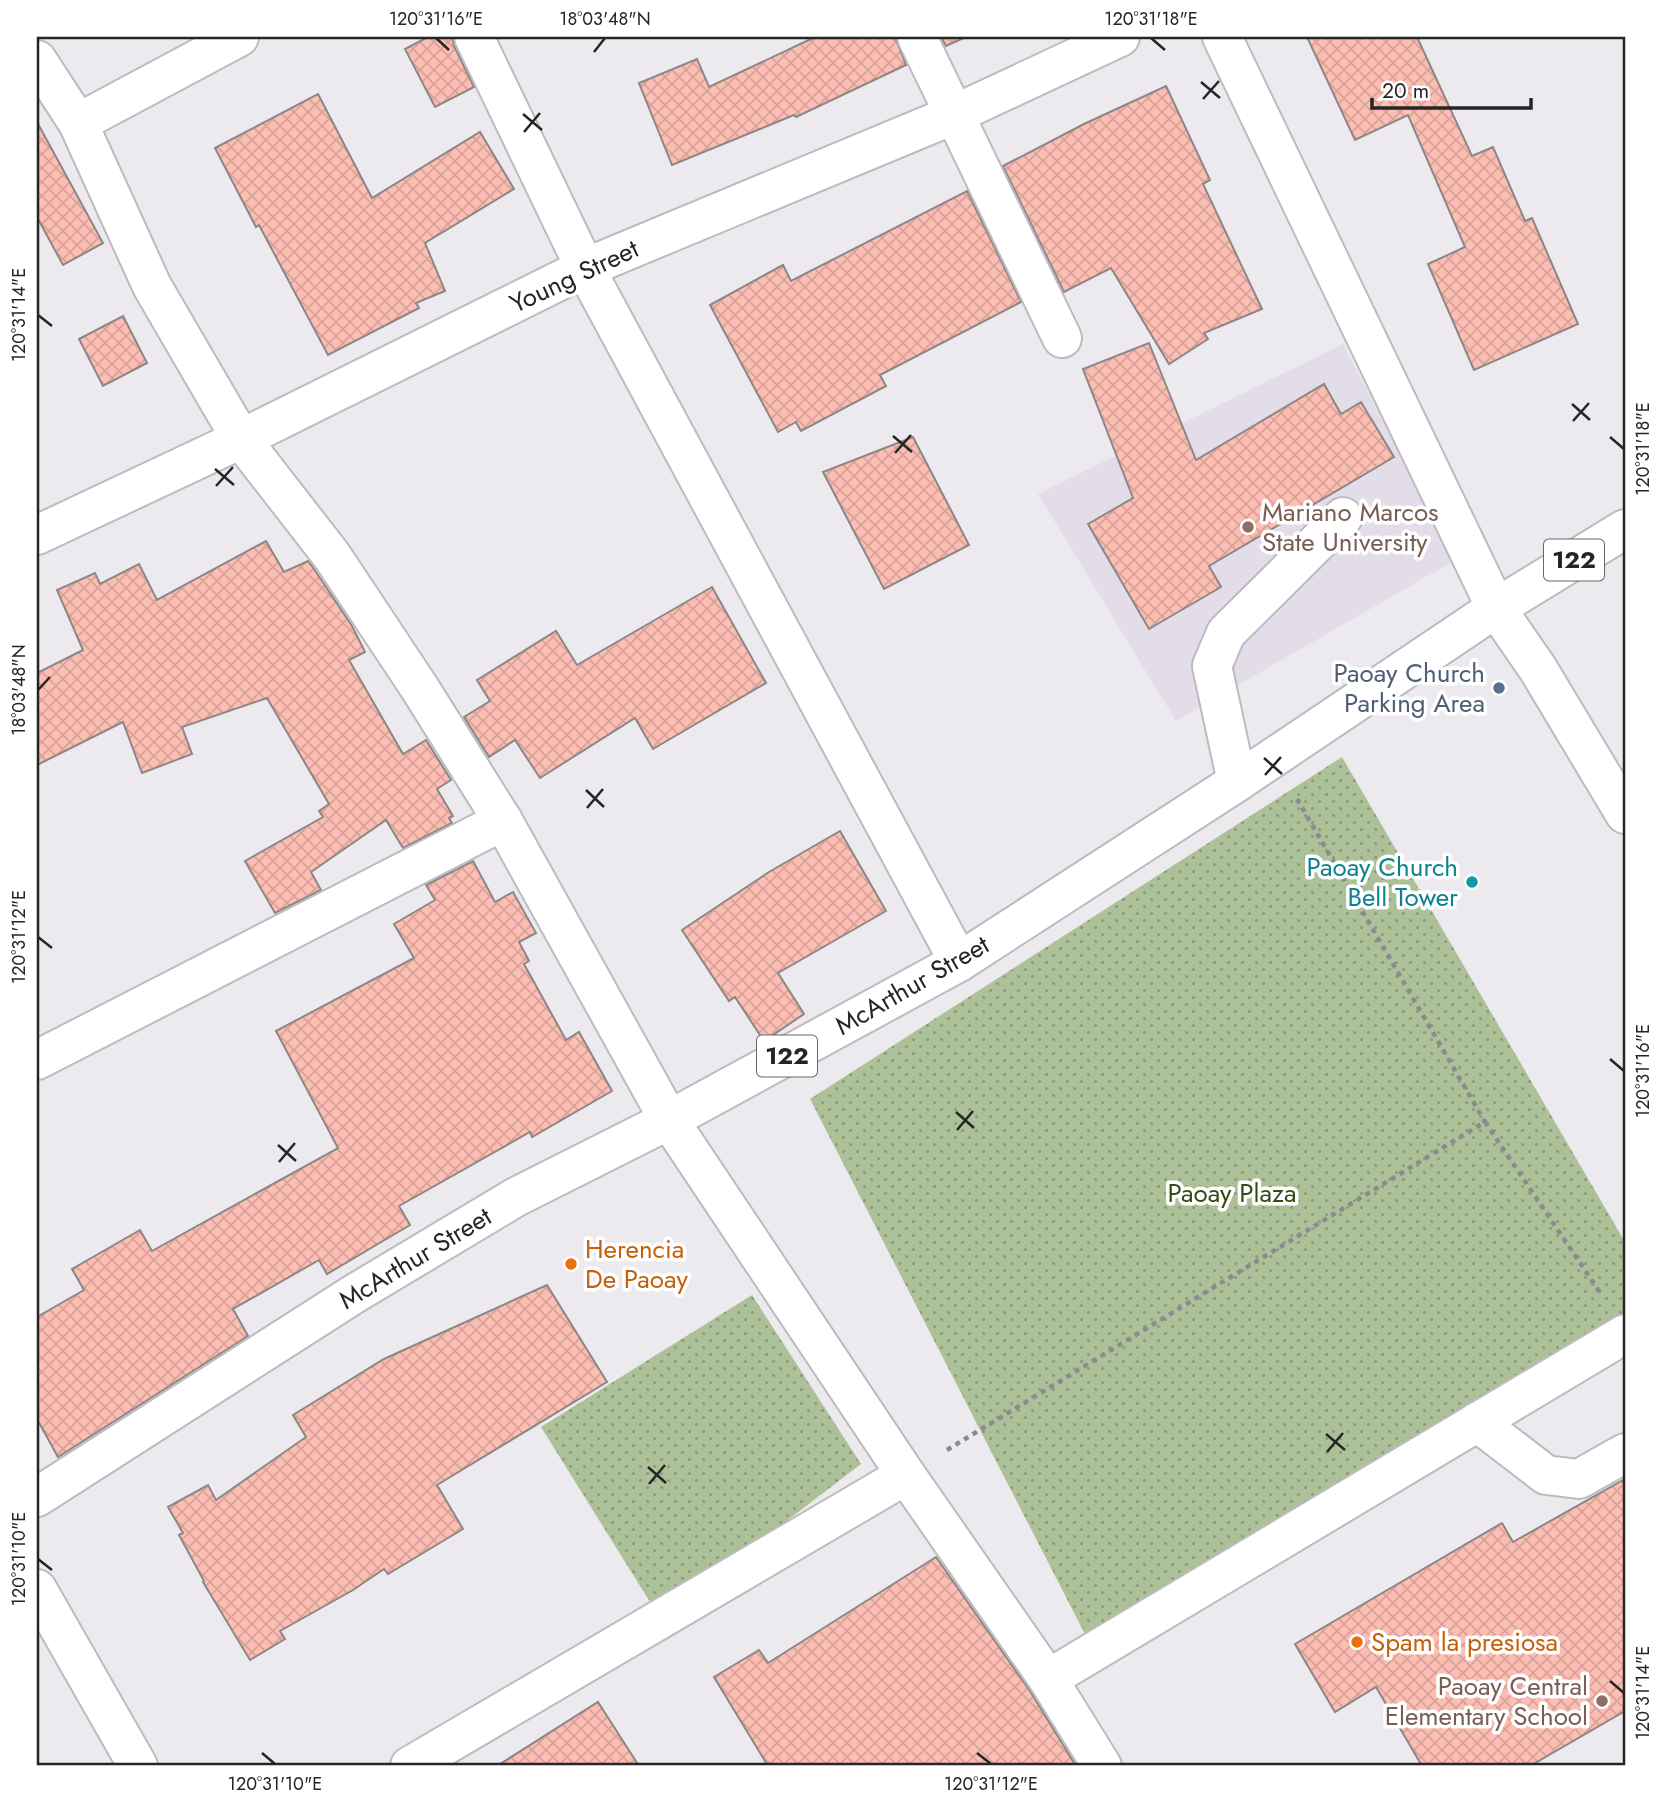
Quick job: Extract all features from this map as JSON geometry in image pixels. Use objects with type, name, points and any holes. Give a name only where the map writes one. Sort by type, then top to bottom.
[{"type":"street","points":[[78,124],[239,37]]},
{"type":"street","points":[[474,37],[585,268],[960,962]]},
{"type":"street","points":[[916,37],[1062,338]]},
{"type":"street","name":"Young Street","points":[[37,535],[241,439],[585,268],[953,115],[1119,37]]},
{"type":"street","points":[[1222,37],[1496,608],[1538,669],[1625,814]]},
{"type":"street","points":[[37,60],[78,124],[152,286],[241,439],[332,556],[503,821],[669,1120],[906,1475],[1048,1679],[1102,1766]]},
{"type":"street","points":[[1237,782],[1212,666],[1227,633],[1343,517]]},
{"type":"street","name":"McArthur Street","points":[[37,1497],[354,1294],[504,1204],[669,1120],[960,962],[1237,782],[1496,608],[1625,529]]},
{"type":"street","points":[[37,1059],[503,821]]},
{"type":"street","points":[[1048,1679],[1625,1334]]},
{"type":"street","points":[[1476,1422],[1546,1475],[1579,1479],[1625,1453]]},
{"type":"street","points":[[410,1766],[906,1475]]},
{"type":"street","points":[[37,1589],[138,1766]]},
{"type":"path","points":[[1273,757],[1485,1122],[1602,1295]]},
{"type":"path","points":[[906,1475],[1485,1122]]},
{"type":"shaded area","name":"Mariano Marcos State University","points":[[1343,344],[1455,560],[1176,721],[1038,494]]},
{"type":"green space","name":"Paoay Plaza","points":[[1342,757],[1625,1242],[1625,1317],[1087,1638],[810,1099]]},
{"type":"green space","points":[[752,1295],[861,1464],[660,1618],[541,1427]]},
{"type":"building","points":[[428,37],[452,37],[474,87],[435,107],[405,49]]},
{"type":"building","points":[[815,37],[895,37],[906,65],[796,117],[794,115],[672,165],[639,83],[697,59],[709,87]]},
{"type":"building","points":[[941,37],[966,37],[946,46]]},
{"type":"building","points":[[1307,37],[1417,37],[1472,156],[1493,147],[1525,221],[1532,218],[1578,324],[1474,370],[1428,264],[1465,247],[1408,115],[1355,140]]},
{"type":"building","points":[[1166,86],[1210,180],[1203,184],[1262,309],[1204,333],[1208,339],[1169,364],[1111,268],[1064,292],[1003,166]]},
{"type":"building","points":[[318,94],[372,198],[480,132],[514,189],[425,243],[445,291],[416,303],[419,308],[328,355],[215,148]]},
{"type":"building","points":[[37,122],[103,243],[63,265],[37,217]]},
{"type":"building","points":[[967,191],[1021,302],[880,375],[886,386],[801,431],[796,422],[778,432],[710,305],[783,265],[791,281]]},
{"type":"building","points":[[123,316],[147,363],[103,386],[79,339]]},
{"type":"building","points":[[1149,343],[1196,460],[1324,384],[1341,414],[1361,402],[1394,457],[1209,566],[1221,587],[1149,629],[1088,524],[1133,498],[1083,369]]},
{"type":"building","points":[[913,437],[969,545],[884,589],[823,472]]},
{"type":"building","points":[[266,541],[284,572],[308,561],[314,569],[352,626],[365,652],[349,660],[403,754],[426,740],[451,780],[437,789],[453,816],[449,818],[452,823],[403,848],[386,820],[311,872],[321,890],[275,913],[245,861],[323,817],[319,811],[329,804],[267,698],[182,727],[192,754],[142,773],[123,722],[37,765],[37,673],[83,650],[57,590],[95,573],[100,584],[139,564],[157,600]]},
{"type":"building","points":[[712,587],[766,683],[653,749],[635,718],[540,778],[515,740],[489,757],[464,717],[490,701],[477,680],[556,631],[577,665]]},
{"type":"building","points":[[840,831],[886,911],[778,973],[804,1014],[764,1041],[735,997],[729,1001],[682,930],[769,872]]},
{"type":"building","points":[[473,861],[495,902],[513,892],[536,933],[519,942],[529,961],[524,964],[566,1040],[579,1032],[612,1091],[532,1137],[530,1132],[399,1206],[410,1225],[327,1274],[319,1260],[233,1309],[248,1336],[58,1457],[37,1419],[37,1317],[84,1290],[72,1269],[140,1230],[152,1251],[338,1148],[276,1031],[414,958],[394,924],[435,900],[426,885]]},
{"type":"building","points":[[547,1285],[607,1382],[437,1485],[463,1529],[388,1574],[384,1569],[353,1590],[280,1631],[285,1639],[250,1660],[203,1582],[179,1535],[183,1533],[168,1507],[208,1485],[216,1500],[306,1437],[293,1415],[384,1359]]},
{"type":"building","points":[[1625,1479],[1625,1711],[1530,1766],[1422,1766],[1376,1687],[1335,1712],[1295,1644],[1502,1523],[1513,1542]]},
{"type":"building","points":[[936,1557],[1030,1691],[1076,1766],[768,1766],[714,1677],[759,1650],[768,1663]]},
{"type":"building","points":[[598,1702],[639,1766],[497,1766]]},
{"type":"place","name":"Mariano Marcos State University","points":[[1248,527]]},
{"type":"place","name":"Paoay Church Parking Area","points":[[1499,688]]},
{"type":"place","name":"Paoay Church Bell Tower","points":[[1472,882]]},
{"type":"place","name":"Herencia De Paoay","points":[[571,1264]]},
{"type":"place","name":"Spam la presiosa","points":[[1357,1642]]},
{"type":"place","name":"Paoay Central Elementary School","points":[[1602,1701]]}]
